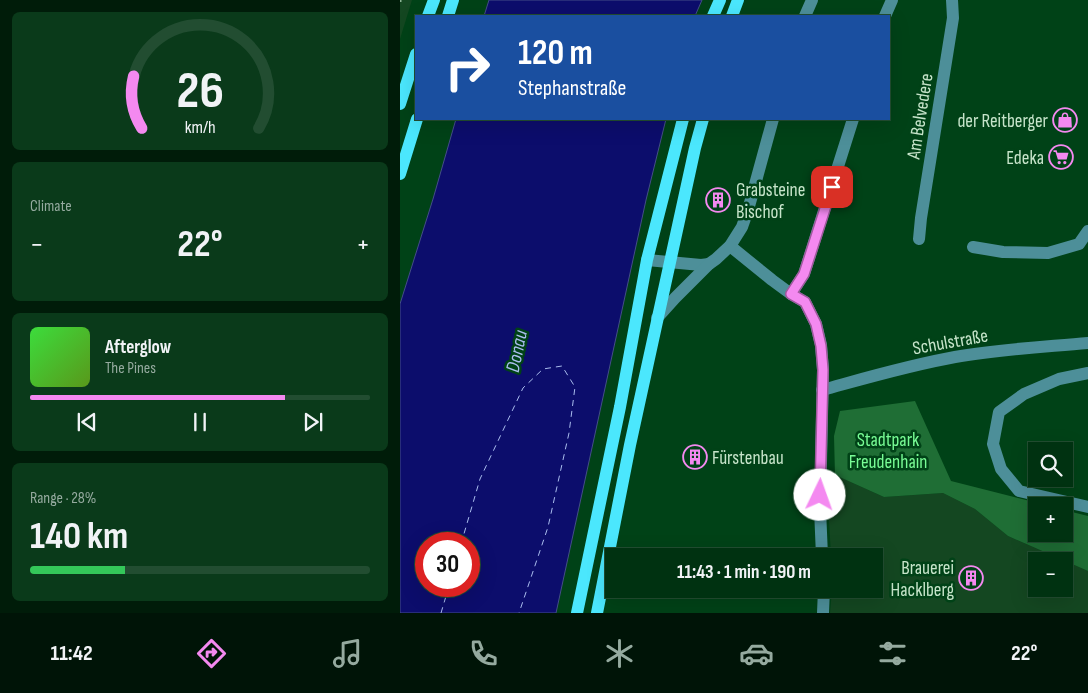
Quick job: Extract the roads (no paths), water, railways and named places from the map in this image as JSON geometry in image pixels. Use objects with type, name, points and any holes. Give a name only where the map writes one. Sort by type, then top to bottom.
[{"type":"main road","points":[[428,15],[434,0]]},
{"type":"main road","points":[[448,15],[453,0]]},
{"type":"main road","points":[[713,15],[720,0]]},
{"type":"main road","points":[[732,15],[738,0]]},
{"type":"main road","points":[[400,104],[415,57]]},
{"type":"main road","points":[[400,174],[417,120]]},
{"type":"main road","points":[[578,613],[620,407],[647,260],[683,120]]},
{"type":"main road","points":[[597,613],[657,318],[703,120]]},
{"type":"street","points":[[805,15],[812,0]]},
{"type":"street","points":[[885,15],[892,0]]},
{"type":"street","name":"Am Belvedere","points":[[919,239],[954,18],[952,0]]},
{"type":"street","points":[[657,318],[709,264],[730,246],[742,227],[772,120]]},
{"type":"street","points":[[791,294],[804,274],[853,120]]},
{"type":"street","points":[[973,247],[1004,252],[1048,252],[1079,244],[1088,231]]},
{"type":"street","points":[[730,246],[791,294],[805,302],[816,324],[821,346],[823,370],[820,509],[822,548]]},
{"type":"street","points":[[647,260],[709,264]]},
{"type":"street","name":"Schulstraße","points":[[822,390],[888,372],[956,357],[1088,343]]},
{"type":"street","points":[[1088,373],[1059,379],[1024,394],[999,412],[993,444],[1001,469],[1019,490],[1088,507]]},
{"type":"street","points":[[823,613],[824,598]]},
{"type":"water","points":[[489,0],[702,0],[695,15],[484,15]]},
{"type":"water","name":"Donau","points":[[456,120],[666,120],[646,200],[556,613],[400,613],[400,304]]},
{"type":"place","name":"der Reitberger","points":[[1065,120]]},
{"type":"place","name":"Edeka","points":[[1061,157]]},
{"type":"place","name":"Grabsteine Bischof","points":[[718,200]]},
{"type":"place","name":"Fürstenbau","points":[[695,457]]},
{"type":"place","name":"Brauerei Hacklberg","points":[[971,578]]},
{"type":"park label","name":"Stadtpark Freudenhain","points":[[888,450]]}]
